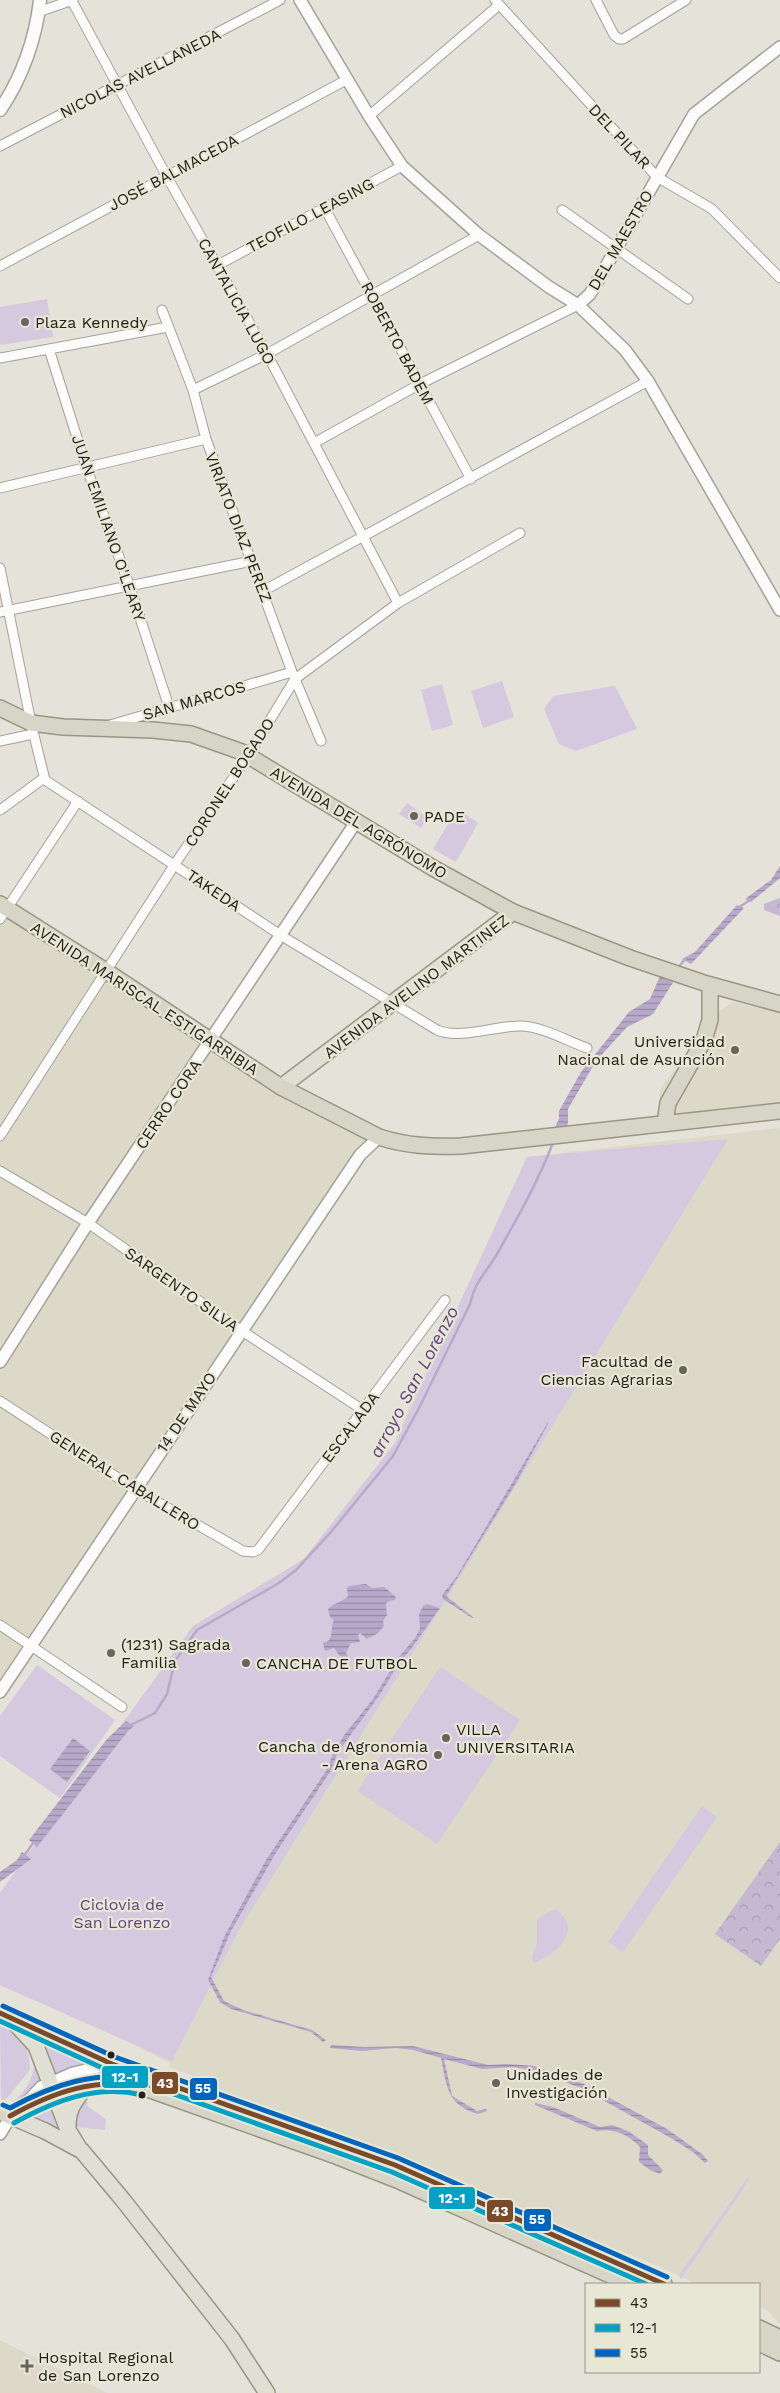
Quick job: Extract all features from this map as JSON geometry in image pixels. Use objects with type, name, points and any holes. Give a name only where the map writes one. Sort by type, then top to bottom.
[{"type":"highway","name":"AVENIDA DEL AGRÓNOMO","points":[[0,708],[32,728],[153,730],[191,734],[242,752],[356,822],[513,912],[630,958],[709,984],[780,1004]]},
{"type":"highway","name":"AVENIDA MARISCAL ESTIGARRIBIA","points":[[2,911],[106,971],[285,1089],[379,1137]]},
{"type":"highway","points":[[665,1123],[668,1103],[704,1040],[710,1020],[709,984]]},
{"type":"highway","points":[[379,1137],[413,1146],[435,1147],[511,1141],[780,1111]]},
{"type":"highway","points":[[6,2016],[112,2064],[395,2165],[662,2283]]},
{"type":"highway","points":[[5,2114],[53,2089],[122,2082],[139,2086],[336,2156],[452,2204],[628,2283]]},
{"type":"highway","points":[[760,2328],[780,2338]]},
{"type":"highway","points":[[760,2343],[780,2353]]},
{"type":"main road","points":[[0,110],[13,90],[24,64],[39,6]]},
{"type":"main road","name":"AVENIDA AVELINO MARTINEZ","points":[[285,1089],[397,1005],[513,912]]},
{"type":"main road","points":[[6,2016],[36,2046],[68,2130],[82,2152],[123,2200],[232,2339],[267,2393]]},
{"type":"main road","points":[[68,2130],[68,2116],[71,2105],[87,2085]]},
{"type":"main road","points":[[5,2114],[45,2131],[82,2152]]},
{"type":"street","name":"CANTALICIA LUGO","points":[[72,0],[166,175],[268,354],[398,603]]},
{"type":"street","points":[[39,6],[72,0]]},
{"type":"street","name":"NICOLAS AVELLANEDA","points":[[0,146],[280,0]]},
{"type":"street","points":[[300,0],[369,116],[402,166],[480,235],[549,287],[578,305],[625,350],[648,381],[780,610]]},
{"type":"street","points":[[596,0],[614,35],[619,39],[623,39],[686,0]]},
{"type":"street","points":[[369,116],[497,2]]},
{"type":"street","name":"DEL PILAR","points":[[497,2],[657,177],[712,210],[780,278]]},
{"type":"street","name":"DEL MAESTRO","points":[[314,443],[420,384],[578,305],[590,294],[694,114],[780,47]]},
{"type":"street","name":"JOSÉ BALMACEDA","points":[[0,266],[166,175],[348,79]]},
{"type":"street","name":"TEOFILO LEASING","points":[[218,265],[402,166]]},
{"type":"street","name":"ROBERTO BADEM","points":[[324,207],[471,479]]},
{"type":"street","points":[[562,210],[688,299]]},
{"type":"street","points":[[192,390],[268,354],[480,235]]},
{"type":"street","name":"VIRIATO DIAZ PEREZ","points":[[162,310],[192,390],[206,439],[294,675],[321,741]]},
{"type":"street","points":[[0,358],[168,327]]},
{"type":"street","name":"JUAN EMILIANO O'LEARY","points":[[49,350],[87,469],[130,587],[169,706]]},
{"type":"street","points":[[263,591],[648,381]]},
{"type":"street","points":[[0,488],[87,469],[206,439]]},
{"type":"street","name":"CORONEL BOGADO","points":[[0,1136],[175,864],[248,756],[294,675],[398,603],[520,533]]},
{"type":"street","points":[[4,611],[252,561]]},
{"type":"street","points":[[0,568],[4,611],[44,778],[0,810]]},
{"type":"street","name":"SAN MARCOS","points":[[96,729],[169,706],[294,675]]},
{"type":"street","points":[[0,740],[32,728]]},
{"type":"street","name":"TAKEDA","points":[[44,778],[282,936],[444,1033],[521,1026],[534,1028],[588,1048]]},
{"type":"street","points":[[2,911],[78,801]]},
{"type":"street","name":"CERRO CORA","points":[[0,1362],[88,1223],[282,936],[356,822]]},
{"type":"street","name":"14 DE MAYO","points":[[0,1692],[360,1155],[379,1137]]},
{"type":"street","name":"SARGENTO SILVA","points":[[0,1170],[88,1223],[242,1331],[362,1410]]},
{"type":"street","name":"ESCALADA","points":[[253,1552],[258,1550],[445,1300]]},
{"type":"street","name":"GENERAL CABALLERO","points":[[0,1401],[135,1489],[243,1551],[253,1552]]},
{"type":"street","points":[[0,1625],[122,1707]]},
{"type":"street","points":[[53,2089],[72,2073],[112,2064]]},
{"type":"street","points":[[0,2134],[5,2114]]},
{"type":"shaded area","points":[[780,866],[780,878],[751,902],[745,899],[771,880]]},
{"type":"shaded area","points":[[0,899],[375,1138],[0,1695]]},
{"type":"shaded area","points":[[737,905],[744,908],[691,964],[682,959],[695,952]]},
{"type":"shaded area","points":[[660,976],[674,981],[653,1014],[627,1027],[596,1061],[568,1109],[566,1128],[554,1129],[559,1119],[559,1111],[581,1072],[629,1012],[650,999]]},
{"type":"shaded area","name":"Universidad Nacional de Asunción","points":[[733,1002],[780,1013],[780,1102],[675,1114],[667,1111],[661,1105],[659,1095],[662,1086],[721,1010]]},
{"type":"shaded area","name":"VILLA UNIVERSITARIA","points":[[780,1128],[780,2324],[768,2311],[760,2307],[760,2283],[694,2283],[663,2268],[301,2120],[216,2089],[188,2074],[168,2067],[170,2063],[128,2042],[0,1985],[0,1893],[193,1626],[304,1559],[395,1443],[416,1390],[490,1246],[527,1157]]},
{"type":"shaded area","points":[[548,1422],[516,1483],[446,1596],[474,1618],[472,1618],[443,1599],[442,1595],[457,1576]]},
{"type":"shaded area","points":[[366,1584],[372,1588],[384,1587],[396,1599],[386,1603],[387,1615],[383,1621],[384,1626],[378,1633],[367,1639],[360,1633],[358,1635],[360,1642],[351,1643],[346,1653],[350,1659],[348,1662],[334,1648],[325,1651],[323,1643],[330,1638],[334,1620],[330,1617],[328,1609],[348,1596],[347,1588],[349,1586]]},
{"type":"shaded area","points":[[427,1604],[440,1608],[399,1663],[379,1696],[338,1752],[330,1772],[277,1851],[231,1931],[211,1977],[224,2001],[243,2010],[312,2030],[326,2040],[323,2042],[311,2032],[231,2009],[220,2002],[208,1980],[224,1937],[266,1860],[326,1771],[333,1754],[345,1734],[373,1699],[398,1658],[415,1638],[420,1629],[419,1614],[423,1606]]},
{"type":"shaded area","points":[[126,1721],[134,1726],[128,1731],[37,1847],[29,1840],[107,1739]]},
{"type":"shaded area","points":[[73,1738],[90,1751],[67,1782],[50,1769]]},
{"type":"shaded area","points":[[22,1852],[31,1859],[0,1882],[0,1872],[17,1860]]},
{"type":"shaded area","points":[[331,2045],[365,2047],[413,2046],[488,2065],[534,2066],[584,2084],[667,2129],[702,2154],[708,2161],[705,2163],[693,2152],[671,2138],[581,2088],[532,2070],[512,2067],[482,2069],[444,2059],[452,2096],[447,2085],[441,2058],[413,2050],[396,2048],[361,2051],[330,2048]]},
{"type":"shaded area","points":[[452,2096],[477,2111],[486,2109],[487,2111],[478,2114],[460,2105]]},
{"type":"shaded area","points":[[535,2103],[553,2107],[600,2127],[612,2125],[628,2131],[648,2145],[648,2155],[663,2170],[660,2174],[639,2162],[640,2147],[625,2135],[609,2130],[597,2131],[535,2105]]},
{"type":"shaded area","name":"Hospital Regional de San Lorenzo","points":[[0,2340],[107,2393],[0,2393]]},
{"type":"green space","name":"Plaza Kennedy","points":[[47,299],[53,337],[0,345],[0,307]]},
{"type":"green space","points":[[502,681],[514,717],[483,728],[471,691]]},
{"type":"green space","points":[[442,684],[453,725],[432,731],[421,690]]},
{"type":"green space","points":[[615,686],[637,729],[576,751],[559,744],[544,709],[553,696]]},
{"type":"green space","name":"PADE","points":[[407,803],[428,818],[421,828],[399,814]]},
{"type":"green space","points":[[457,809],[478,823],[456,862],[433,849]]},
{"type":"green space","points":[[780,898],[780,916],[764,910],[764,904]]},
{"type":"green space","name":"Ciclovia de San Lorenzo","points":[[728,1139],[445,1601],[239,1930],[172,2061],[0,1985],[0,1893],[193,1626],[304,1559],[395,1443],[527,1157]]},
{"type":"green space","points":[[37,1665],[115,1720],[60,1798],[0,1756],[0,1716]]},
{"type":"green space","name":"Cancha de Agronomia - Arena AGRO","points":[[440,1667],[520,1720],[437,1844],[357,1791]]},
{"type":"green space","points":[[702,1806],[717,1817],[623,1952],[608,1942]]},
{"type":"green space","points":[[780,1842],[780,1939],[761,1966],[715,1934]]},
{"type":"green space","points":[[555,1909],[564,1917],[567,1925],[564,1941],[550,1954],[533,1963],[532,1956],[537,1943],[537,1921]]},
{"type":"green space","points":[[0,2021],[14,2030],[23,2040],[28,2053],[30,2070],[6,2099],[1,2100]]},
{"type":"green space","points":[[45,2044],[87,2061],[89,2064],[55,2076],[43,2046]]},
{"type":"green space","points":[[33,2058],[41,2080],[21,2101],[11,2106],[4,2106],[17,2098],[27,2086],[33,2073]]},
{"type":"green space","points":[[86,2101],[88,2103],[87,2106],[106,2119],[105,2130],[76,2127],[78,2112]]},
{"type":"green space","points":[[51,2106],[64,2134],[27,2116],[30,2111]]},
{"type":"green space","points":[[748,2177],[749,2179],[742,2191],[681,2279],[679,2275]]},
{"type":"waterway","name":"arroyo San Lorenzo","points":[[738,908],[750,900]]},
{"type":"waterway","name":"arroyo San Lorenzo","points":[[677,969],[686,958]]},
{"type":"waterway","name":"arroyo San Lorenzo","points":[[129,1726],[155,1713],[167,1694],[175,1661],[197,1630],[279,1583],[296,1570],[331,1532],[393,1456],[419,1408],[470,1304],[478,1283],[497,1254],[528,1198],[554,1140]]},
{"type":"waterway","name":"arroyo San Lorenzo","points":[[24,1856],[34,1842]]},
{"type":"transit line","name":"55","points":[[3,2006],[115,2057],[398,2158],[667,2277]]},
{"type":"transit line","name":"43","points":[[0,2013],[112,2064],[395,2165],[662,2283]]},
{"type":"transit line","name":"12-1","points":[[0,2021],[109,2071],[392,2172],[644,2283]]},
{"type":"transit line","name":"55","points":[[3,2105],[10,2108],[42,2092],[76,2081],[93,2078],[110,2076],[146,2080]]},
{"type":"transit line","name":"43","points":[[10,2116],[42,2100],[75,2089],[109,2084],[144,2088]]},
{"type":"transit line","name":"12-1","points":[[14,2123],[44,2108],[92,2093],[125,2092],[142,2095]]},
{"type":"place","name":"Plaza Kennedy","points":[[25,322]]},
{"type":"place","name":"PADE","points":[[414,816]]},
{"type":"place","name":"Universidad Nacional de Asunción","points":[[735,1050]]},
{"type":"place","name":"Facultad de Ciencias Agrarias","points":[[683,1370]]},
{"type":"place","name":"(1231) Sagrada Familia","points":[[111,1653]]},
{"type":"place","name":"CANCHA DE FUTBOL","points":[[246,1663]]},
{"type":"place","name":"VILLA UNIVERSITARIA","points":[[446,1738]]},
{"type":"place","name":"Cancha de Agronomia - Arena AGRO","points":[[438,1755]]},
{"type":"place","name":"Unidades de Investigación","points":[[496,2083]]},
{"type":"place","name":"Hospital Regional de San Lorenzo","points":[[27,2366]]}]
